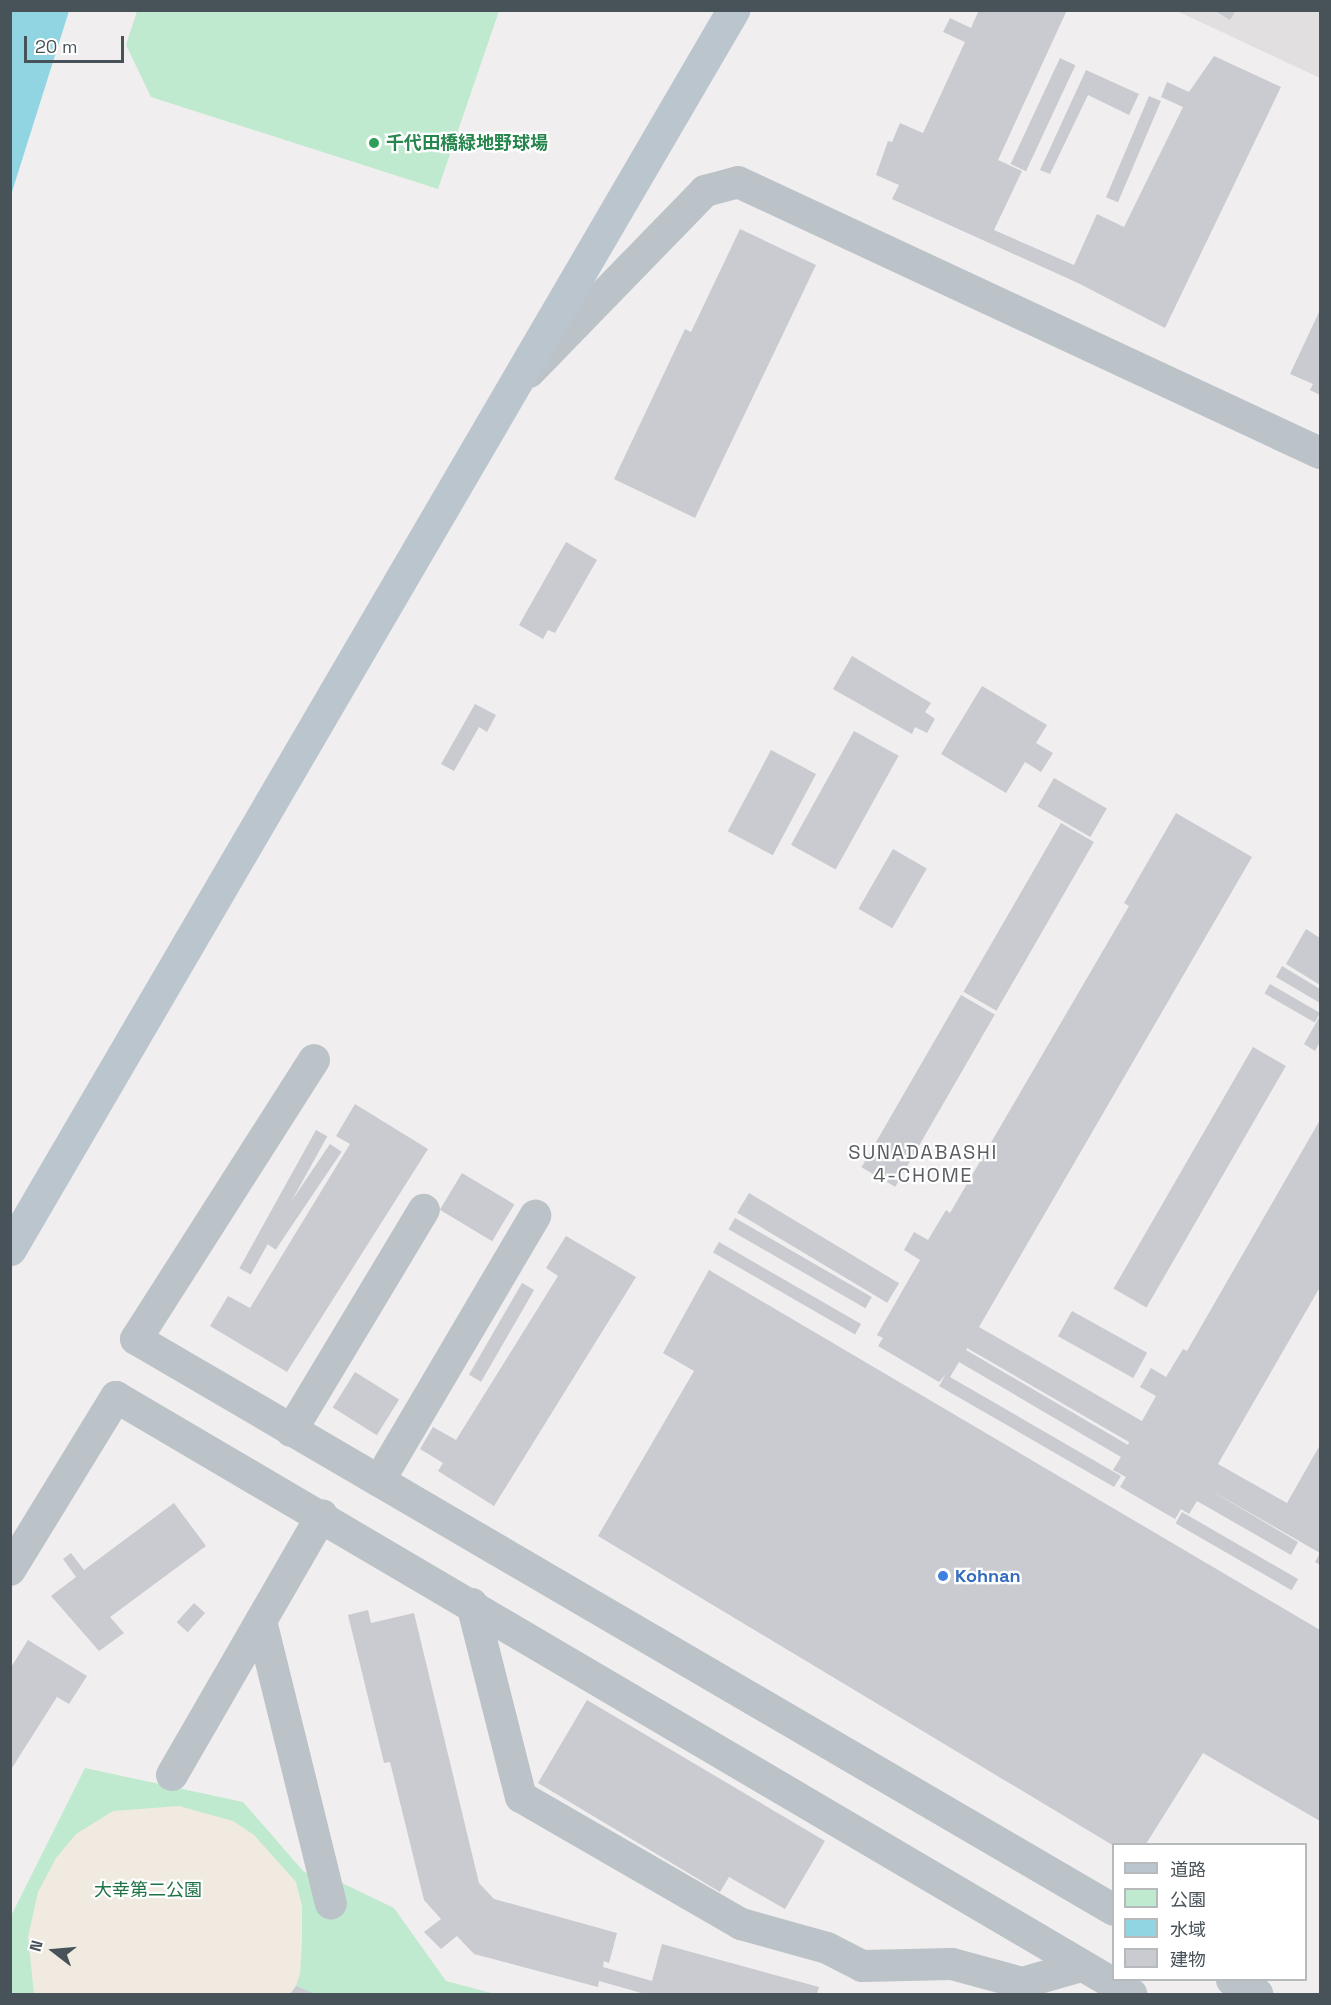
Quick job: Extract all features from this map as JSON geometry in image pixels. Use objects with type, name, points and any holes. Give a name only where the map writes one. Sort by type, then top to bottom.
[{"type":"street","points":[[10,1249],[517,384],[733,10]]},
{"type":"street","points":[[517,384],[705,191],[738,182],[1320,453]]},
{"type":"street","points":[[314,1060],[136,1339],[1112,1909]]},
{"type":"street","points":[[291,1431],[424,1210]]},
{"type":"street","points":[[379,1481],[535,1216]]},
{"type":"street","points":[[10,1570],[116,1397],[322,1515],[1131,1995]]},
{"type":"street","points":[[172,1775],[322,1515]]},
{"type":"street","points":[[472,1604],[521,1797],[741,1924],[827,1948],[862,1966],[952,1964],[1022,1983],[1081,1966]]},
{"type":"street","points":[[261,1621],[331,1903]]},
{"type":"street","points":[[1234,1981],[1257,1995]]},
{"type":"shaded area","points":[[1177,11],[1320,11],[1320,78]]},
{"type":"green space","name":"千代田橋緑地野球場","points":[[137,10],[499,11],[438,189],[151,97],[126,45]]},
{"type":"green space","name":"大幸第二公園","points":[[85,1768],[243,1802],[304,1872],[340,1882],[394,1908],[446,1981],[495,1994],[11,1994],[10,1918]]},
{"type":"sand","name":"大幸第二公園","points":[[179,1806],[233,1821],[254,1835],[296,1882],[302,1906],[302,1942],[300,1974],[293,1994],[34,1994],[28,1937],[38,1892],[56,1858],[76,1834],[113,1811]]},
{"type":"water","points":[[10,11],[69,11],[11,195]]},
{"type":"building","points":[[979,10],[1067,10],[998,160],[1022,171],[994,230],[1074,265],[1097,214],[1124,227],[1183,107],[1161,97],[1167,82],[1189,92],[1214,56],[1281,87],[1165,328],[1078,283],[892,199],[899,185],[876,175],[888,141],[892,142],[900,123],[923,133],[965,42],[943,32],[950,18],[971,28]]},
{"type":"building","points":[[1214,10],[1236,10],[1230,20]]},
{"type":"building","points":[[1060,58],[1075,65],[1026,171],[1011,164]]},
{"type":"building","points":[[1086,70],[1139,94],[1129,115],[1088,95],[1050,174],[1040,170]]},
{"type":"building","points":[[1149,96],[1161,101],[1118,202],[1106,197]]},
{"type":"building","points":[[740,229],[816,265],[695,518],[614,479],[685,329],[691,332]]},
{"type":"building","points":[[1320,310],[1320,395],[1310,390],[1313,384],[1290,374]]},
{"type":"building","points":[[566,542],[597,560],[555,633],[548,630],[543,639],[519,625]]},
{"type":"building","points":[[852,656],[931,703],[925,712],[935,719],[927,733],[915,727],[912,734],[833,689]]},
{"type":"building","points":[[982,686],[1047,725],[1036,743],[1053,753],[1041,772],[1025,762],[1006,793],[941,754]]},
{"type":"building","points":[[475,704],[496,715],[487,732],[479,727],[454,771],[441,764]]},
{"type":"building","points":[[854,731],[899,756],[836,869],[791,845]]},
{"type":"building","points":[[771,750],[816,774],[773,855],[728,831]]},
{"type":"building","points":[[1054,778],[1107,809],[1090,837],[1038,807]]},
{"type":"building","points":[[1176,813],[1252,857],[979,1327],[1142,1421],[1156,1396],[1140,1387],[1151,1368],[1166,1377],[1183,1349],[1187,1351],[1320,1120],[1320,1287],[1218,1464],[1287,1503],[1320,1445],[1320,1553],[1205,1487],[1298,1542],[1291,1555],[1197,1501],[1189,1514],[1181,1509],[1175,1519],[1120,1487],[1126,1477],[1113,1470],[1121,1457],[959,1362],[950,1377],[1121,1476],[1114,1487],[939,1386],[946,1374],[939,1382],[878,1346],[883,1338],[877,1335],[920,1260],[904,1250],[914,1232],[928,1240],[946,1210],[950,1213],[1129,906],[1124,903]],"holes":[[[967,1348],[1129,1442],[1128,1445],[966,1350]]]},
{"type":"building","points":[[1061,823],[1094,842],[996,1011],[964,992]]},
{"type":"building","points":[[893,849],[927,868],[892,928],[858,909]]},
{"type":"building","points":[[1306,929],[1320,938],[1320,985],[1286,964]]},
{"type":"building","points":[[1282,966],[1320,989],[1320,1003],[1276,977]]},
{"type":"building","points":[[1270,984],[1320,1013],[1315,1023],[1264,994]]},
{"type":"building","points":[[961,995],[995,1014],[895,1187],[862,1167]]},
{"type":"building","points":[[1320,1016],[1320,1042],[1315,1051],[1304,1044]]},
{"type":"building","points":[[1253,1047],[1286,1066],[1146,1308],[1114,1289]]},
{"type":"building","points":[[355,1104],[428,1149],[287,1372],[210,1326],[228,1296],[250,1308],[350,1144],[336,1136]]},
{"type":"building","points":[[316,1130],[327,1136],[251,1274],[239,1268]]},
{"type":"building","points":[[330,1144],[342,1152],[276,1250],[264,1242]]},
{"type":"building","points":[[462,1173],[514,1204],[492,1241],[440,1210]]},
{"type":"building","points":[[749,1193],[899,1283],[887,1303],[737,1213]]},
{"type":"building","points":[[735,1218],[872,1297],[865,1308],[728,1229]]},
{"type":"building","points":[[566,1236],[636,1277],[494,1506],[438,1471],[443,1463],[420,1449],[433,1427],[456,1440],[558,1276],[546,1268]]},
{"type":"building","points":[[719,1242],[861,1324],[855,1334],[713,1252]]},
{"type":"building","points":[[709,1270],[1320,1630],[1320,1821],[1203,1753],[1147,1843],[1112,1845],[598,1536],[694,1371],[663,1353]]},
{"type":"building","points":[[522,1283],[534,1290],[481,1382],[469,1375]]},
{"type":"building","points":[[1072,1311],[1147,1353],[1133,1378],[1058,1336]]},
{"type":"building","points":[[355,1372],[399,1400],[377,1435],[333,1408]]},
{"type":"building","points":[[174,1503],[206,1546],[110,1617],[124,1633],[99,1651],[51,1596],[76,1577],[63,1559],[71,1553],[84,1570]]},
{"type":"building","points":[[1182,1512],[1298,1579],[1292,1590],[1176,1523]]},
{"type":"building","points":[[1320,1553],[1320,1565],[1315,1562]]},
{"type":"building","points":[[194,1603],[205,1613],[188,1632],[177,1622]]},
{"type":"building","points":[[368,1610],[371,1623],[414,1613],[479,1883],[494,1899],[617,1933],[609,1963],[604,1961],[603,1967],[652,1981],[662,1944],[819,1987],[817,1994],[645,1994],[599,1981],[598,1987],[474,1954],[457,1936],[441,1949],[424,1932],[441,1919],[424,1900],[390,1762],[384,1763],[348,1615]]},
{"type":"building","points":[[28,1640],[87,1676],[69,1704],[57,1697],[10,1771],[10,1669]]},
{"type":"building","points":[[587,1700],[825,1841],[785,1909],[729,1877],[720,1892],[538,1783]]},
{"type":"building","points":[[296,1986],[315,1994],[290,1994]]},
{"type":"place","name":"千代田橋緑地野球場","points":[[374,143]]},
{"type":"place","name":"Kohnan","points":[[943,1576]]},
{"type":"district","name":"SUNADABASHI 4-CHOME","points":[[923,1164]]}]
